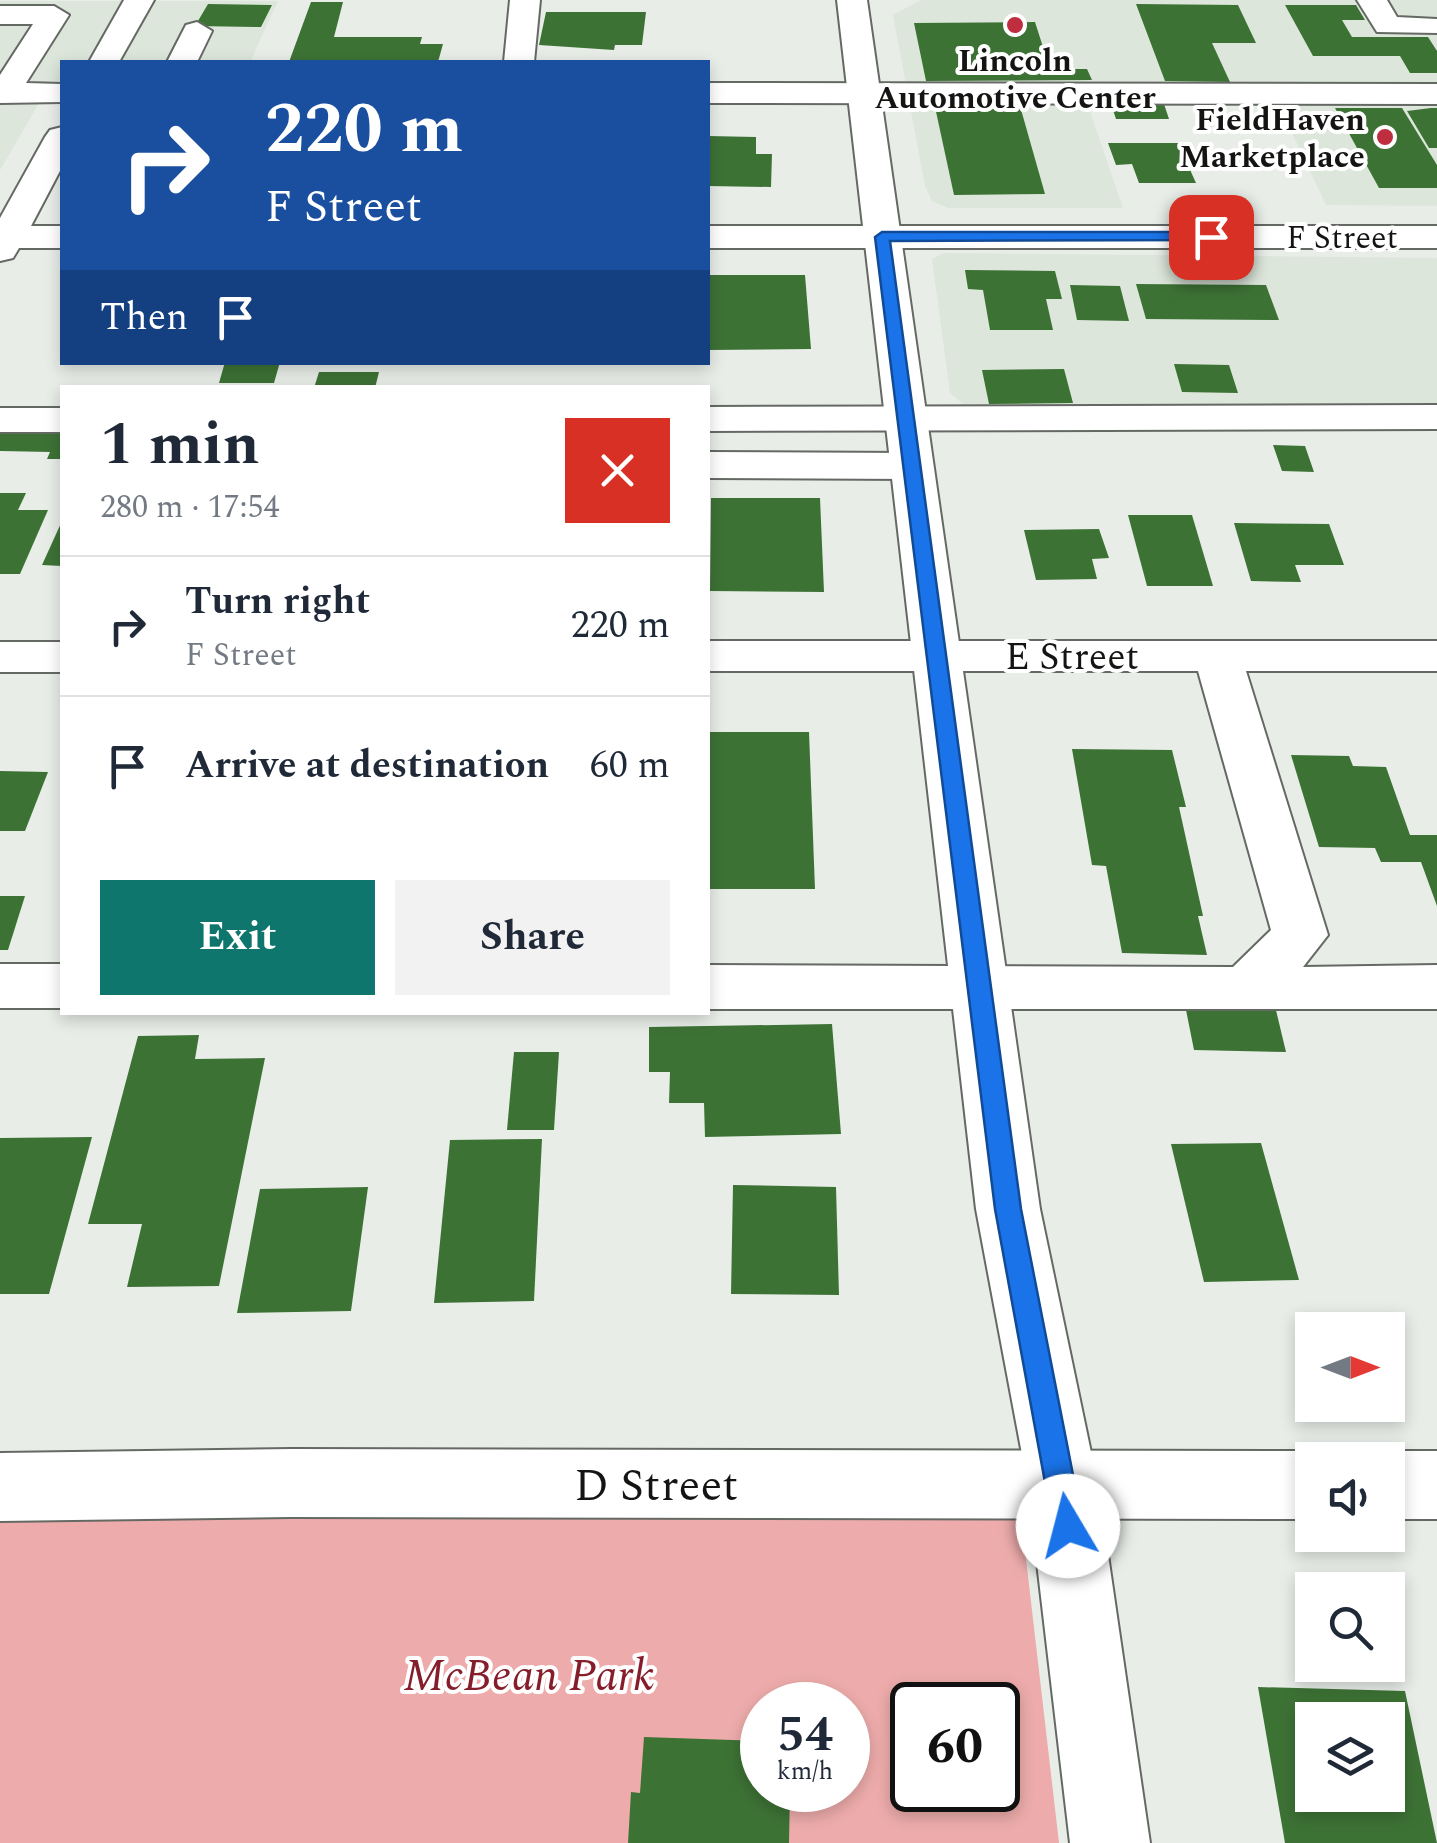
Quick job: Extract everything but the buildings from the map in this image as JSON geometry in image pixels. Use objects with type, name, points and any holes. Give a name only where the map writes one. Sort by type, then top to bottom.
[{"type":"street","points":[[105,60],[139,0]]},
{"type":"street","points":[[519,60],[525,0]]},
{"type":"street","points":[[852,0],[1008,1209],[1063,1486],[1110,1843]]},
{"type":"street","points":[[1372,0],[1388,26],[1430,26]]},
{"type":"street","points":[[0,15],[54,15],[2,93]]},
{"type":"street","points":[[183,60],[197,31]]},
{"type":"street","points":[[2,93],[60,93]]},
{"type":"street","points":[[710,93],[1437,94]]},
{"type":"street","points":[[60,140],[5,236],[60,237]]},
{"type":"street","name":"F Street","points":[[710,237],[1437,237]]},
{"type":"street","points":[[710,419],[1437,417]]},
{"type":"street","points":[[0,420],[60,420]]},
{"type":"street","points":[[710,465],[912,466]]},
{"type":"street","name":"E Street","points":[[710,656],[1437,656]]},
{"type":"street","points":[[1217,656],[1300,935],[1246,988]]},
{"type":"street","points":[[0,657],[60,657]]},
{"type":"street","points":[[0,986],[60,986]]},
{"type":"street","points":[[710,986],[1437,988]]},
{"type":"street","name":"D Street","points":[[0,1486],[291,1482],[1295,1485]]},
{"type":"street","points":[[1405,1485],[1437,1485]]},
{"type":"shaded area","points":[[921,0],[1437,0],[1437,206],[1326,205],[1270,86],[1082,88],[1123,208],[948,208],[932,201],[925,186],[893,15]]},
{"type":"shaded area","points":[[0,1],[278,1],[251,60],[60,60],[60,88],[48,88],[0,170]]},
{"type":"shaded area","points":[[943,253],[1437,258],[1437,407],[969,409],[950,393],[932,259]]},
{"type":"green space","name":"McBean Park","points":[[0,1505],[1020,1507],[1059,1843],[0,1843]]},
{"type":"place","name":"Lincoln Automotive Center","points":[[1015,25]]},
{"type":"place","name":"FieldHaven Marketplace","points":[[1385,137]]},
{"type":"route","points":[[1068,1526],[1008,1209],[882,237],[1211,237]]}]
